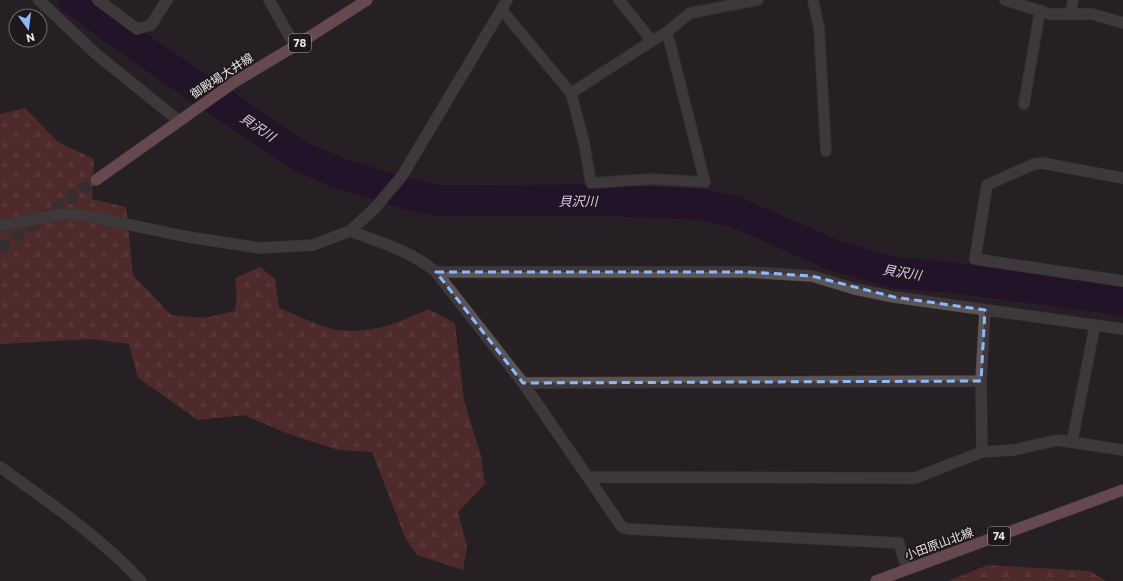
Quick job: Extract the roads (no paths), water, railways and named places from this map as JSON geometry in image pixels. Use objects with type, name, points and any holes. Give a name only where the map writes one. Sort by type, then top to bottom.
[{"type":"main road","name":"御殿場大井線","points":[[96,180],[233,83],[367,0]]},
{"type":"main road","name":"小田原山北線","points":[[876,581],[1123,490]]},
{"type":"street","points":[[39,0],[96,54],[179,121]]},
{"type":"street","points":[[98,0],[137,29],[151,25],[167,0]]},
{"type":"street","points":[[269,0],[295,46]]},
{"type":"street","points":[[1005,0],[1050,14],[1092,14],[1123,23]]},
{"type":"street","points":[[0,226],[63,214],[83,215],[188,236],[260,248],[313,245],[350,231],[375,208],[402,176],[504,5]]},
{"type":"street","points":[[1123,178],[1042,163],[1034,164],[987,185],[975,259],[1123,281]]},
{"type":"street","points":[[350,231],[404,251],[422,260],[436,272],[523,383],[622,527],[629,529],[899,543],[907,569]]},
{"type":"street","points":[[436,272],[748,272],[812,276],[855,289],[894,298],[1123,329]]},
{"type":"street","points":[[982,452],[981,381],[985,310]]},
{"type":"street","points":[[523,383],[981,381]]},
{"type":"street","points":[[588,477],[915,478],[982,452],[1014,450],[1046,441],[1057,440],[1123,450]]},
{"type":"street","points":[[0,467],[50,503],[127,566],[141,581]]},
{"type":"lane","points":[[619,0],[652,41]]},
{"type":"lane","points":[[571,93],[667,32],[690,13],[758,0]]},
{"type":"lane","points":[[813,0],[819,28],[826,151]]},
{"type":"lane","points":[[1070,14],[1072,0]]},
{"type":"lane","points":[[504,5],[571,93],[584,142],[591,183],[652,179],[705,182],[667,32]]},
{"type":"lane","points":[[1024,104],[1040,10]]},
{"type":"lane","points":[[1072,442],[1095,325]]},
{"type":"waterway","name":"貝沢川","points":[[74,0],[140,48],[302,157],[339,173],[407,194],[442,201],[590,200],[697,204],[733,211],[838,257],[896,273],[957,278],[1123,301]]},
{"type":"tunnel","points":[[0,248],[96,180]]}]
